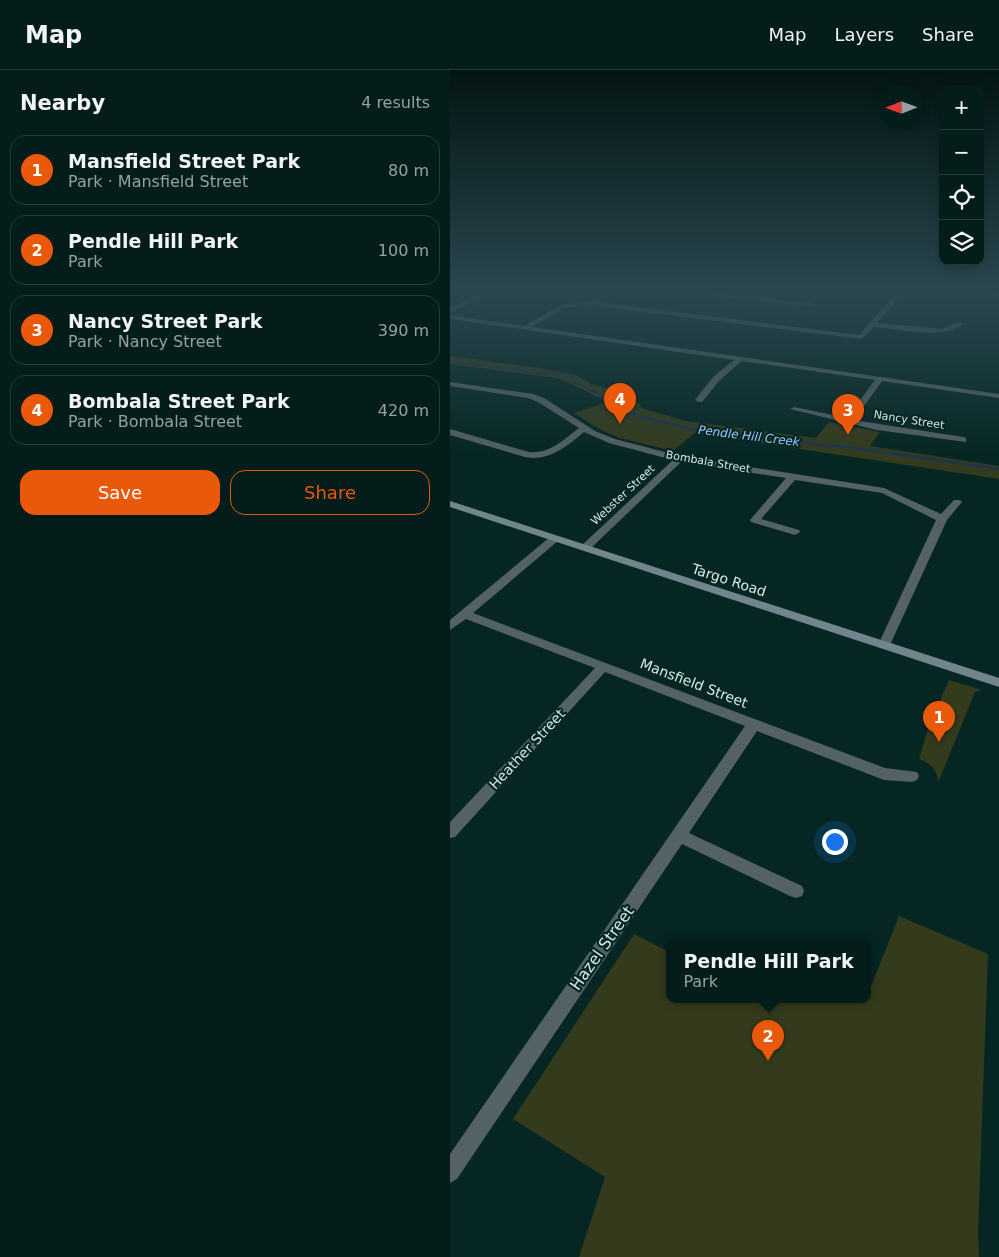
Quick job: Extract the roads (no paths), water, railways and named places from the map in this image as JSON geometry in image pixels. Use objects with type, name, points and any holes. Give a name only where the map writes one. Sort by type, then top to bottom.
[{"type":"street","points":[[666,348],[999,396]]},
{"type":"street","points":[[699,400],[716,379],[740,359]]},
{"type":"street","points":[[848,421],[880,379]]},
{"type":"street","name":"Bombala Street","points":[[450,384],[530,396],[541,400],[584,428],[612,441],[679,459],[884,491],[942,519]]},
{"type":"street","name":"Nancy Street","points":[[794,409],[848,421],[963,440]]},
{"type":"street","points":[[450,432],[544,459],[584,428]]},
{"type":"street","name":"Webster Street","points":[[584,548],[679,459]]},
{"type":"street","points":[[793,476],[755,520],[795,532]]},
{"type":"street","points":[[884,645],[942,519],[957,502]]},
{"type":"street","name":"Targo Road","points":[[450,504],[999,683]]},
{"type":"street","points":[[450,626],[554,539]]},
{"type":"street","name":"Mansfield Street","points":[[465,614],[884,774],[912,776]]},
{"type":"street","name":"Heather Street","points":[[450,832],[604,666]]},
{"type":"street","name":"Hazel Street","points":[[450,1172],[680,836],[754,724]]},
{"type":"street","points":[[680,836],[796,891]]},
{"type":"waterway","name":"Pendle Hill Creek","points":[[450,361],[567,377],[612,402]]},
{"type":"waterway","name":"Pendle Hill Creek","points":[[610,401],[637,416],[715,434],[847,447],[999,469]]},
{"type":"place","name":"Bombala Street Park","points":[[620,424]]},
{"type":"place","name":"Nancy Street Park","points":[[848,435]]},
{"type":"place","name":"Mansfield Street Park","points":[[939,742]]},
{"type":"place","name":"Pendle Hill Park","points":[[768,1061]]}]
